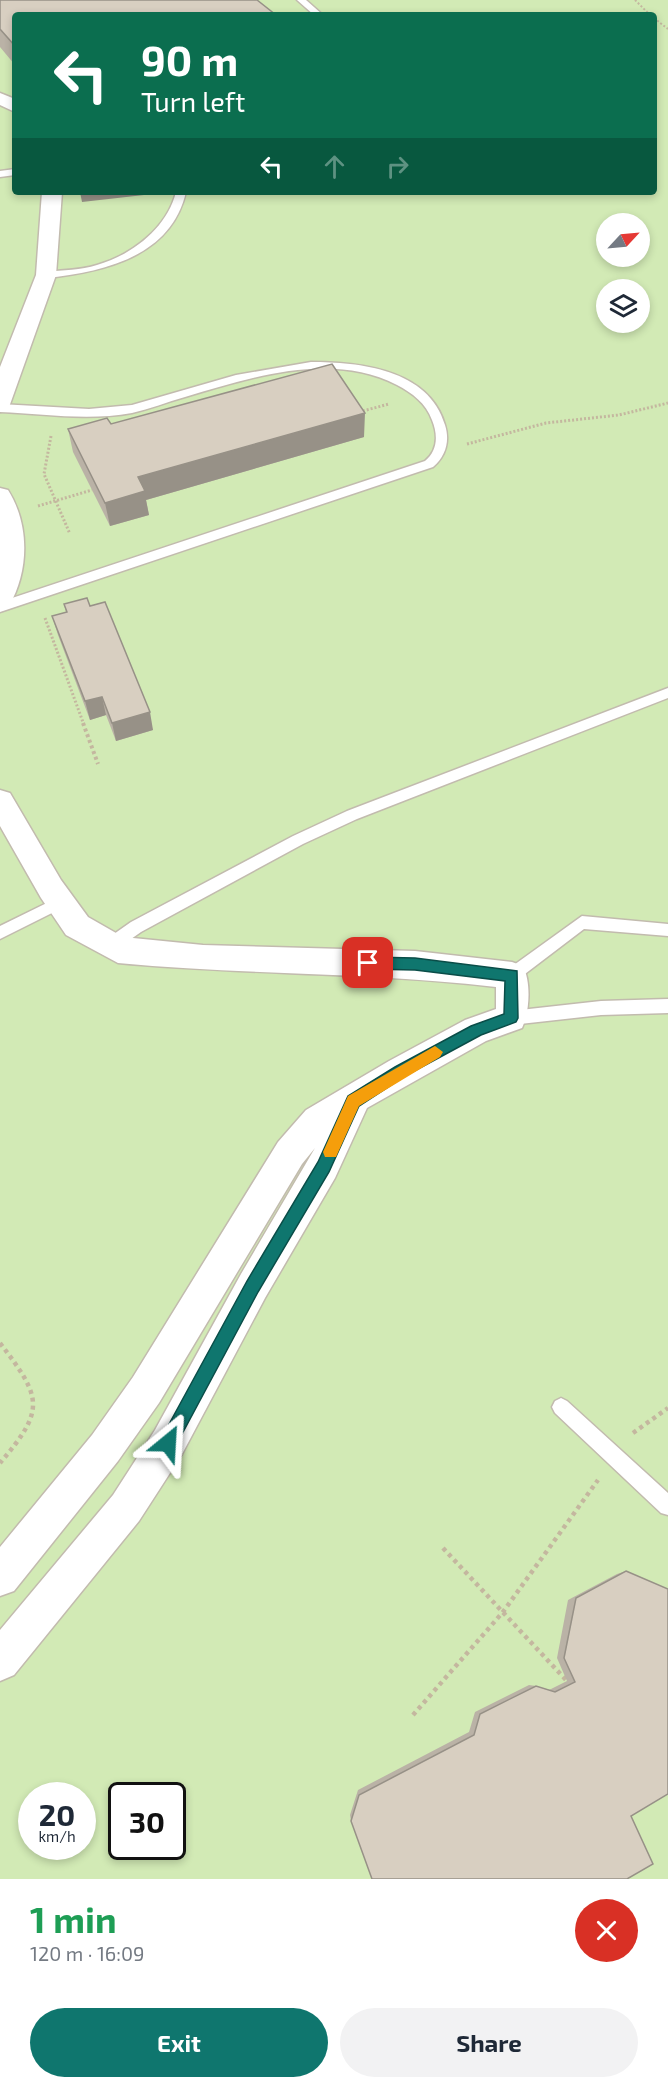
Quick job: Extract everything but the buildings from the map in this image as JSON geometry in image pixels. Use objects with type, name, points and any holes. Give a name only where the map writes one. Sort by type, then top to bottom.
[{"type":"street","points":[[0,406],[6,380],[46,275],[52,195]]},
{"type":"street","points":[[0,599],[13,568],[12,540],[3,506]]},
{"type":"street","points":[[0,801],[77,926],[118,950],[203,958],[415,964],[512,975],[511,1018],[476,1030],[400,1071],[354,1101],[317,1121],[290,1153],[169,1350],[105,1448],[0,1577]]},
{"type":"street","points":[[0,1661],[126,1508],[168,1443],[206,1369],[323,1167],[354,1101]]},
{"type":"street","points":[[169,1350],[206,1369]]},
{"type":"lane","points":[[302,0],[316,12]]},
{"type":"lane","points":[[46,275],[102,267],[129,255],[168,221],[177,207],[180,195]]},
{"type":"lane","points":[[0,406],[106,412],[132,409],[287,367],[337,364],[384,373],[413,389],[434,410],[440,426],[442,444],[437,456],[429,464],[0,607]]},
{"type":"lane","points":[[109,946],[146,921],[298,840],[352,815],[668,693]]},
{"type":"lane","points":[[0,933],[61,902]]},
{"type":"lane","points":[[512,975],[582,922],[668,930]]},
{"type":"lane","points":[[511,1018],[601,1008],[668,1006]]},
{"type":"lane","points":[[561,1407],[668,1506]]},
{"type":"path","points":[[635,0],[647,12]]},
{"type":"path","points":[[442,444],[475,443],[546,423],[619,415],[668,402]]},
{"type":"path","points":[[56,409],[44,474],[70,534]]},
{"type":"path","points":[[3,506],[56,501],[92,490]]},
{"type":"path","points":[[37,595],[98,764]]},
{"type":"path","points":[[0,1343],[26,1375],[36,1402],[25,1434],[0,1462]]},
{"type":"path","points":[[413,1715],[503,1612],[634,1431],[668,1408]]},
{"type":"path","points":[[443,1548],[567,1681]]},
{"type":"green space","points":[[0,0],[668,0],[668,1879],[0,1879]]},
{"type":"slow traffic","points":[[330,1152],[354,1101],[400,1071],[435,1052]]},
{"type":"route","points":[[168,1443],[206,1369],[323,1167],[354,1101],[400,1071],[476,1030],[511,1018],[512,975],[415,964],[368,963]]}]
